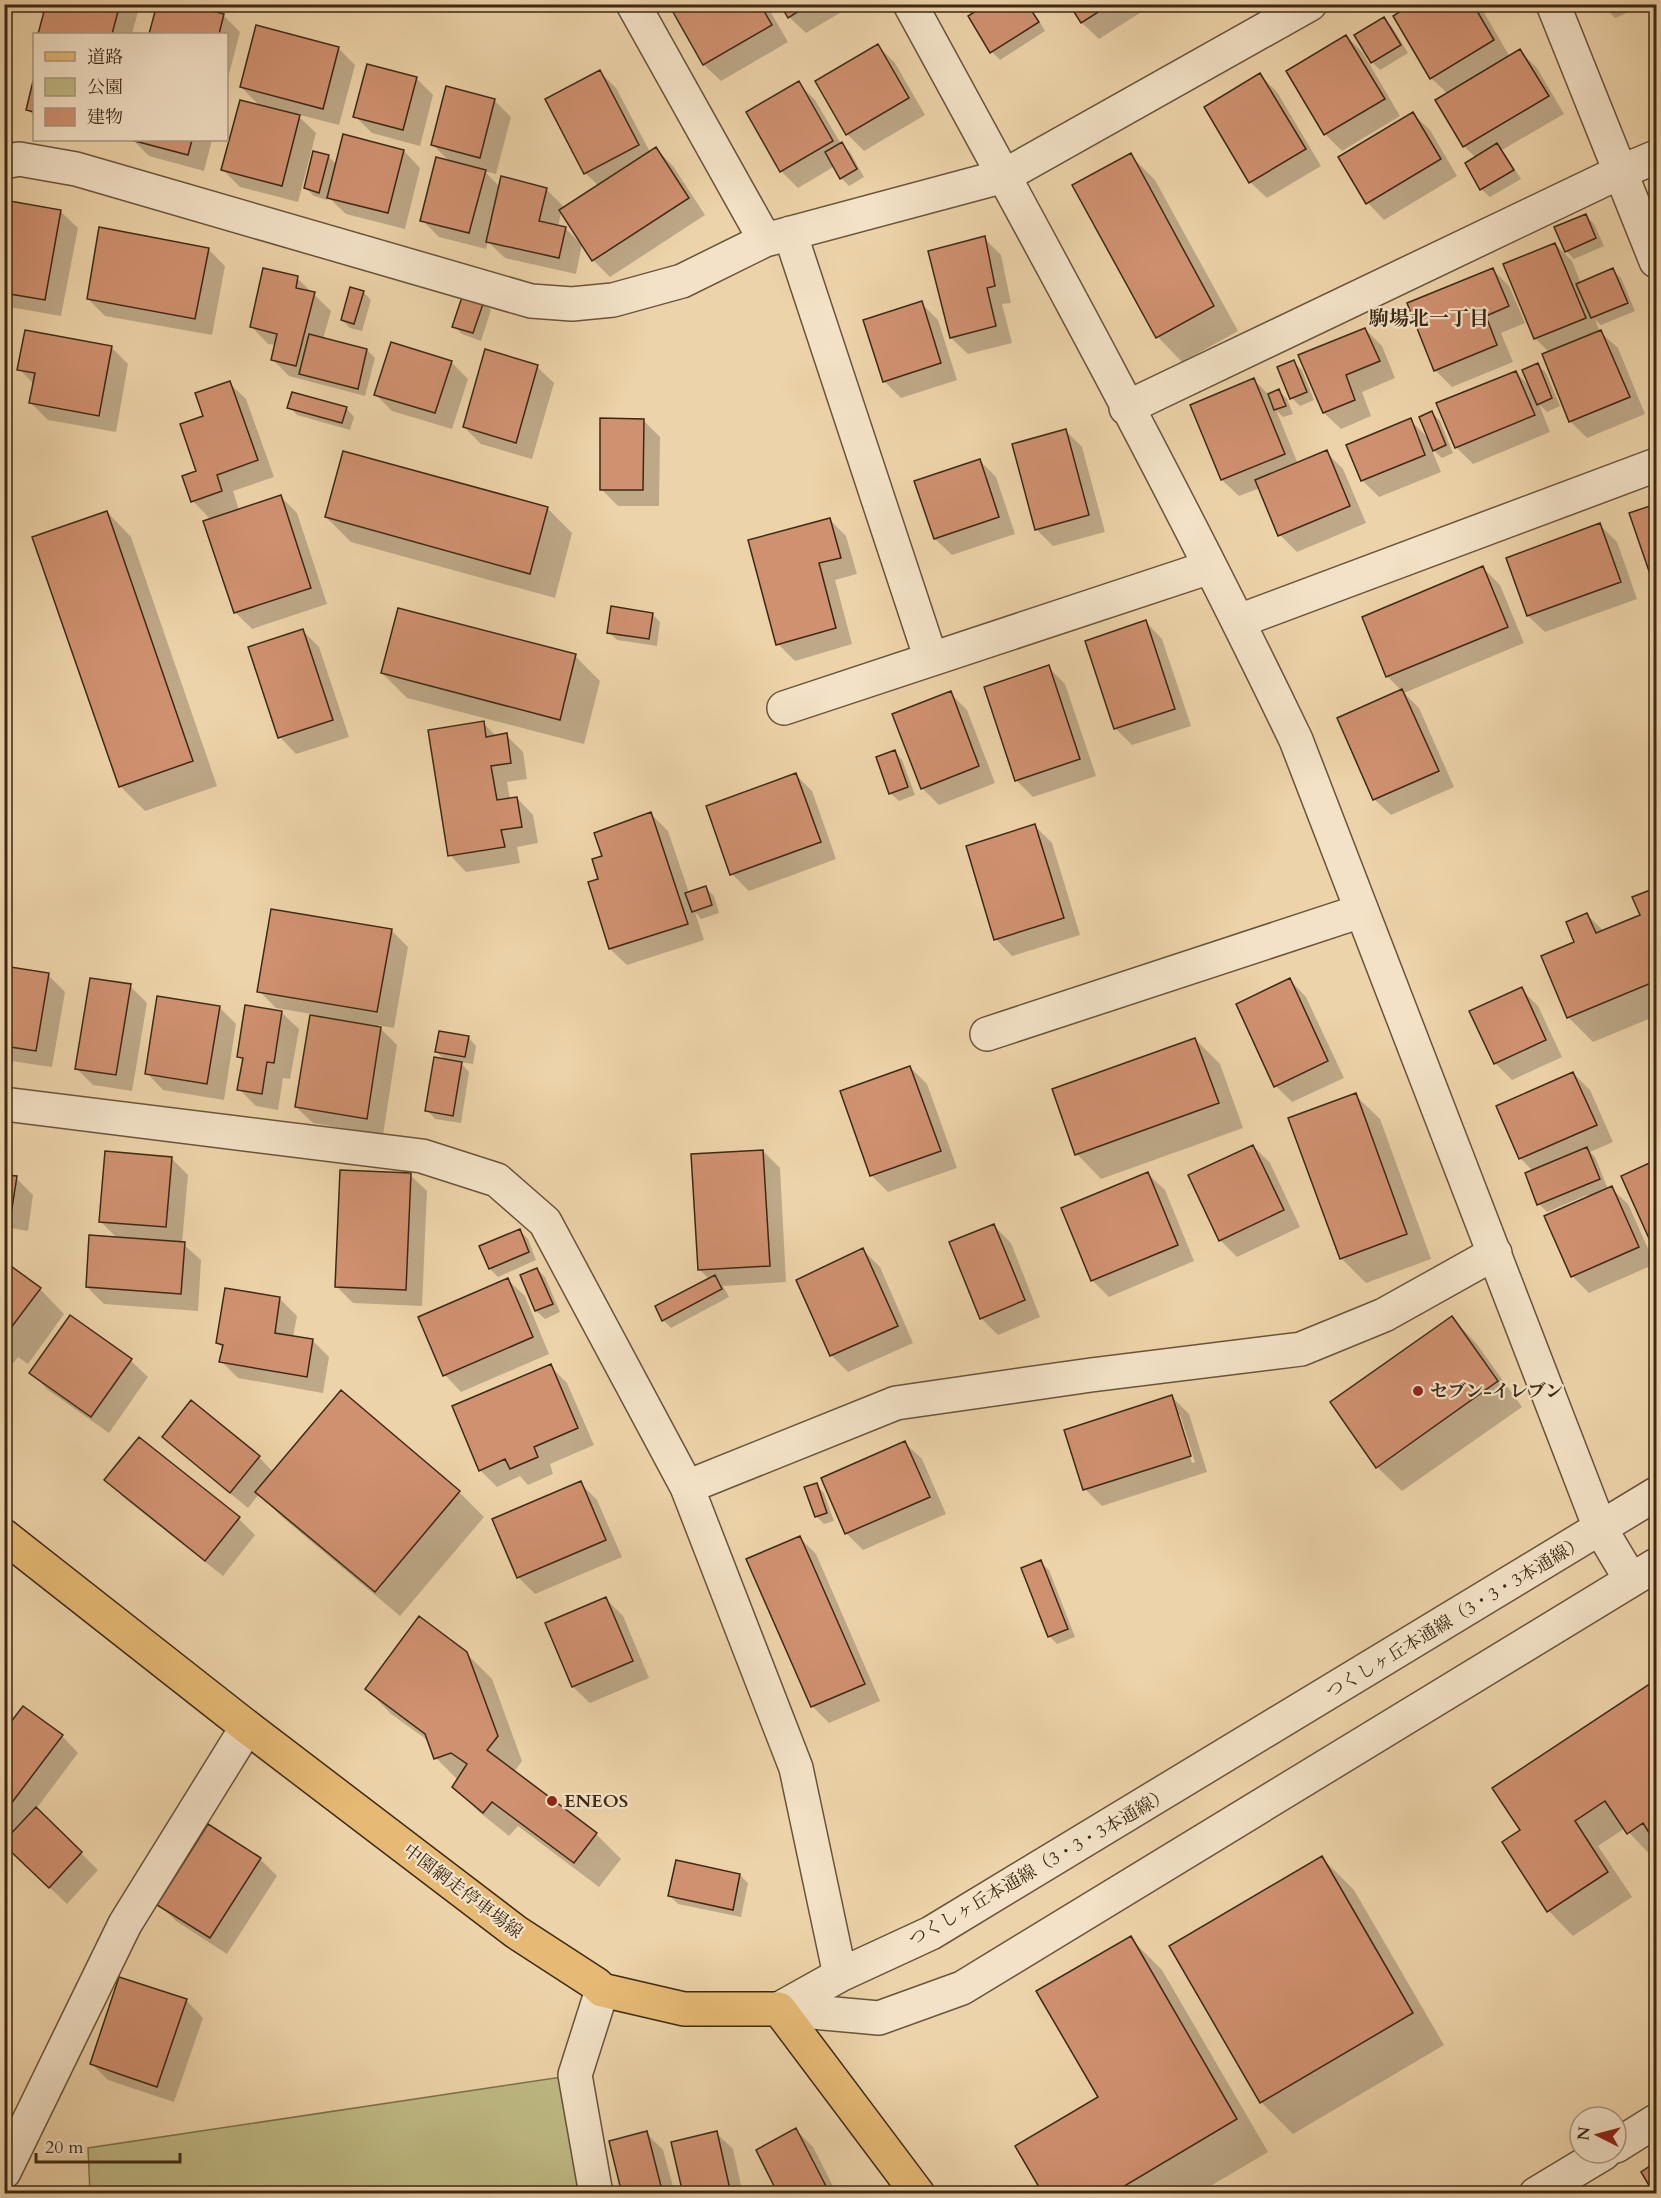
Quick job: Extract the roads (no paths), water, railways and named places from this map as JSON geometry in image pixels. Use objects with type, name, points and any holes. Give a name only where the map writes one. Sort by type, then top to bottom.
[{"type":"main road","name":"中園網走停車場線","points":[[4,1536],[247,1727],[516,1932],[602,1990],[684,2009],[779,2009]]},
{"type":"main road","points":[[779,2009],[918,2193]]},
{"type":"street","points":[[633,4],[778,236],[931,659]]},
{"type":"street","points":[[779,2009],[879,2018],[962,1988],[1644,1573],[1600,1528],[1296,740],[1239,621],[1004,176],[910,4]]},
{"type":"street","points":[[4,162],[19,159],[76,169],[531,301],[572,304],[613,300],[682,281],[778,236],[1004,176],[1310,4]]},
{"type":"street","points":[[1553,4],[1656,261]]},
{"type":"street","points":[[1126,408],[1620,172],[1656,157]]},
{"type":"street","points":[[1239,621],[1656,465]]},
{"type":"street","points":[[784,708],[1210,567]]},
{"type":"street","points":[[987,1034],[1361,911]]},
{"type":"street","points":[[4,1104],[422,1156],[497,1180],[545,1222],[687,1487],[796,1768],[840,1975]]},
{"type":"street","points":[[687,1487],[896,1403],[1091,1375],[1301,1349],[1384,1316],[1495,1253]]},
{"type":"street","name":"つくしヶ丘本通線（3・3・3本通線）","points":[[779,2009],[840,1975],[931,1933],[1656,1494]]},
{"type":"street","points":[[4,2172],[125,1924],[247,1727]]},
{"type":"street","points":[[596,2193],[574,2075],[602,1990]]},
{"type":"street","points":[[1628,2138],[1656,2121]]},
{"type":"street","points":[[1536,2193],[1584,2165]]},
{"type":"place","name":"セブン-イレブン","points":[[1418,1391]]},
{"type":"place","name":"ENEOS","points":[[552,1801]]},
{"type":"district","name":"駒場北一丁目","points":[[1429,318]]}]
